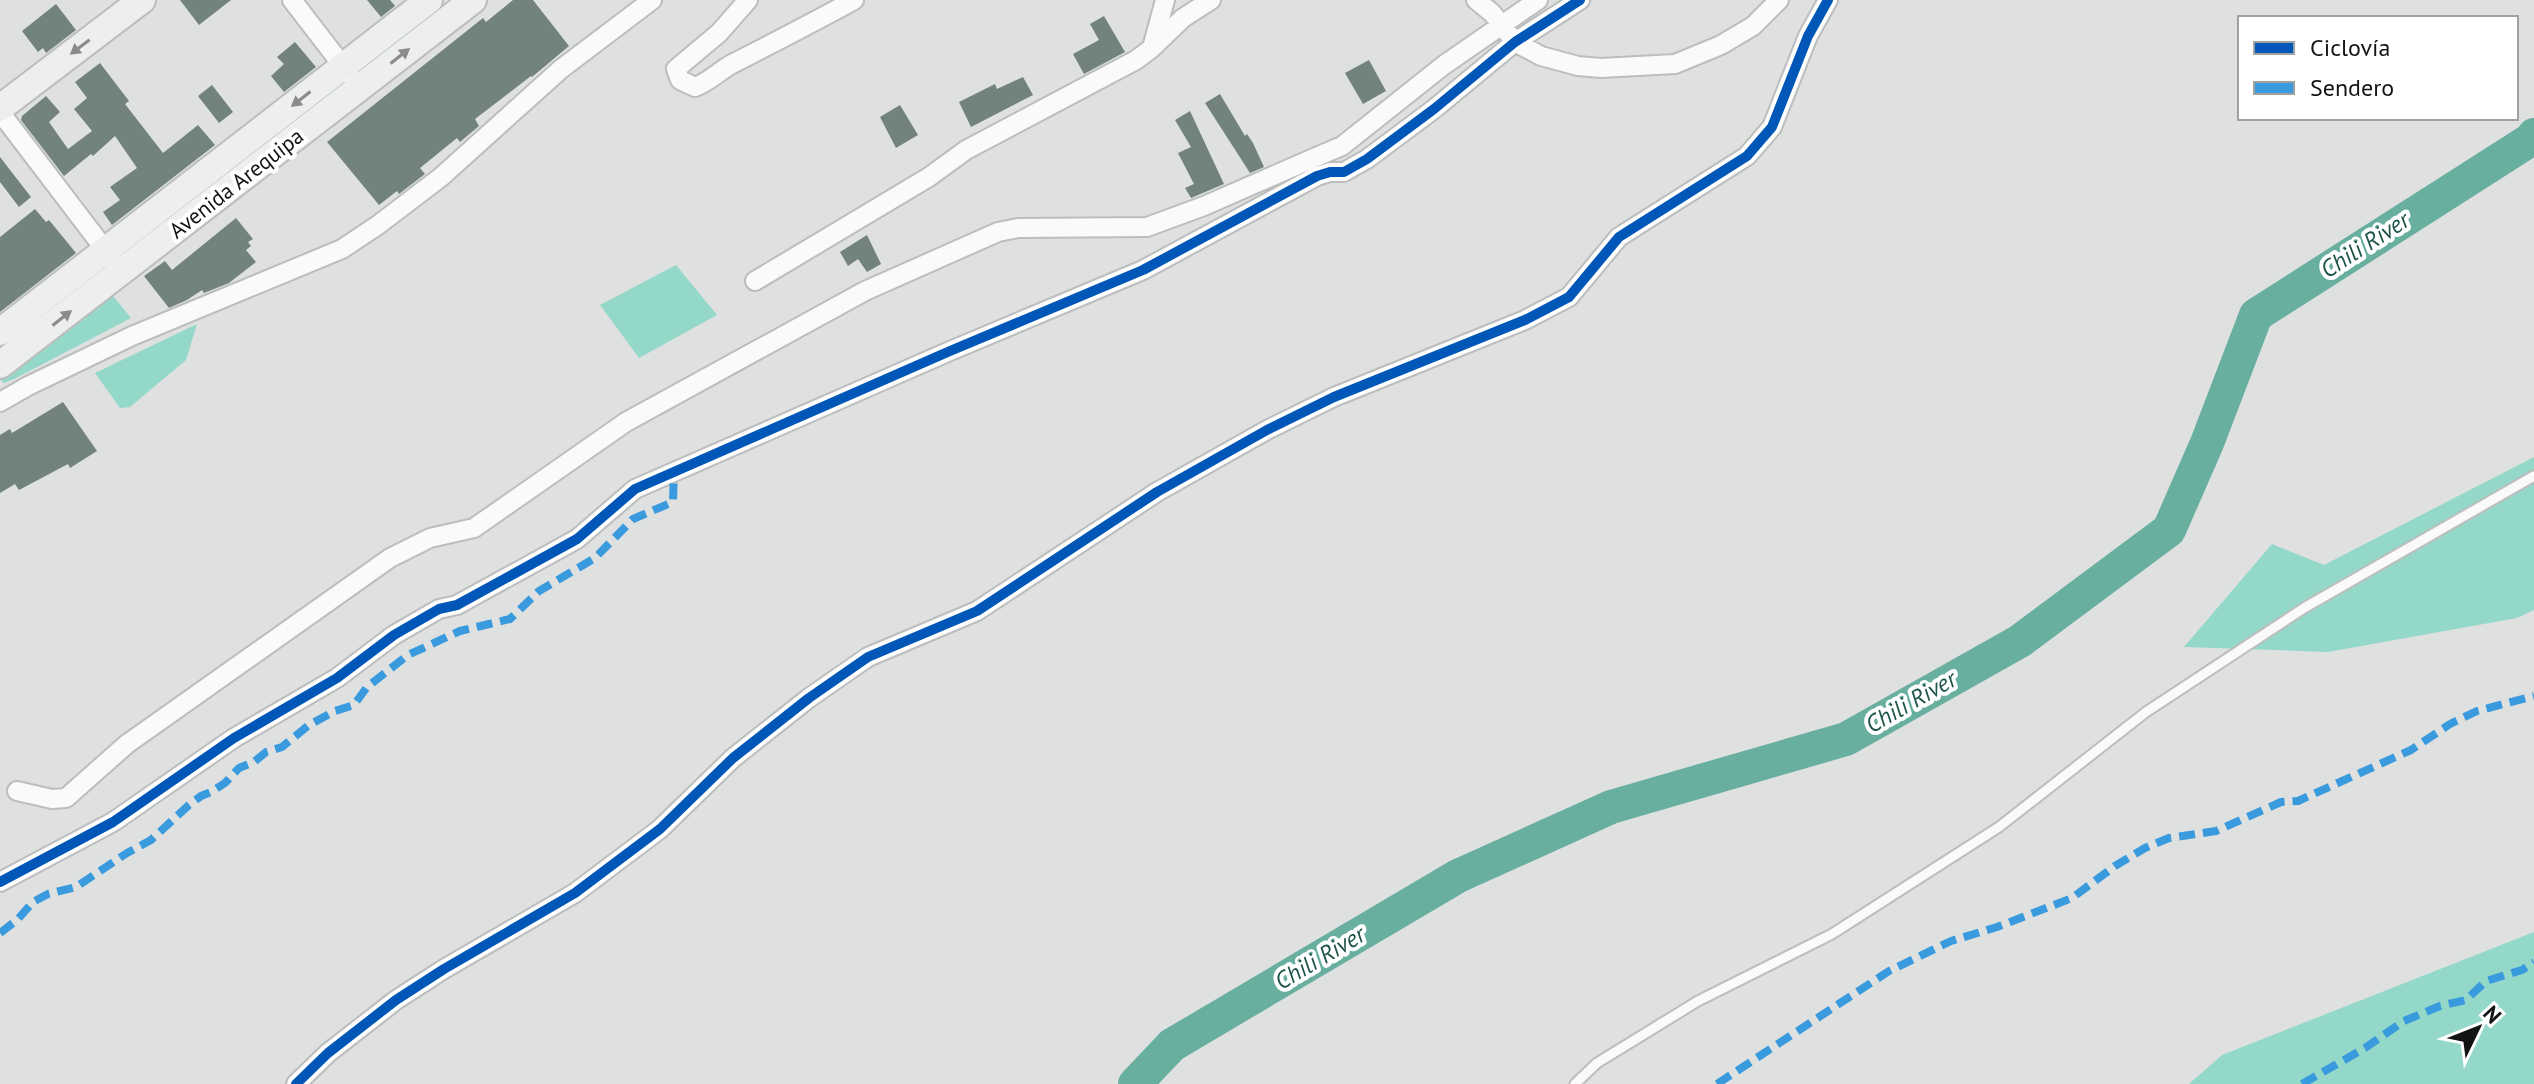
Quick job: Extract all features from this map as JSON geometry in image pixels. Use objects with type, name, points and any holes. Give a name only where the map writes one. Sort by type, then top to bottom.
[{"type":"main road","points":[[0,110],[142,0]]},
{"type":"main road","name":"Avenida Arequipa","points":[[0,365],[114,261],[343,67],[429,0]]},
{"type":"main road","name":"Avenida Arequipa","points":[[0,332],[114,261],[359,88],[473,0]]},
{"type":"street","points":[[292,0],[359,88]]},
{"type":"street","points":[[0,402],[132,336],[342,249],[441,177],[561,69],[652,0]]},
{"type":"street","points":[[748,0],[719,33],[676,69],[680,80],[695,87],[706,83],[728,65],[854,0]]},
{"type":"street","points":[[1152,48],[1165,0]]},
{"type":"street","points":[[755,281],[929,177],[966,150],[1136,60],[1183,18],[1211,0]]},
{"type":"street","points":[[1476,0],[1492,13],[1515,42],[1541,56],[1578,66],[1601,68],[1675,64],[1721,45],[1753,26],[1779,0]]},
{"type":"street","points":[[17,791],[52,799],[66,798],[127,744],[390,558],[430,538],[474,528],[626,422],[865,291],[998,232],[1018,228],[1147,227],[1204,206],[1342,146],[1444,65],[1538,0]]},
{"type":"street","points":[[0,882],[113,822],[234,738],[337,678],[405,628],[439,609],[457,605],[577,539],[635,489],[1143,270],[1317,176],[1344,172],[1367,159],[1434,109],[1515,42],[1580,0]]},
{"type":"street","points":[[296,1084],[328,1053],[396,1000],[575,893],[660,829],[733,758],[809,698],[868,657],[977,611],[1157,492],[1267,430],[1334,397],[1525,320],[1569,297],[1619,237],[1747,156],[1772,127],[1808,36],[1828,0]]},
{"type":"street","points":[[0,110],[114,261]]},
{"type":"lane","points":[[1575,1084],[1597,1063],[1685,1009],[1832,934],[1999,827],[2146,712],[2304,608],[2534,476]]},
{"type":"green space","points":[[676,265],[717,315],[639,358],[600,305]]},
{"type":"green space","points":[[113,296],[131,318],[16,378],[4,383],[0,379]]},
{"type":"green space","points":[[197,324],[186,360],[130,407],[120,408],[95,373]]},
{"type":"green space","points":[[2534,457],[2534,610],[2517,618],[2328,652],[2184,647],[2272,544],[2324,565]]},
{"type":"green space","points":[[2534,932],[2534,1084],[2189,1084],[2222,1055]]},
{"type":"building","points":[[180,0],[231,0],[199,25]]},
{"type":"building","points":[[367,0],[390,0],[395,6],[381,17]]},
{"type":"building","points":[[513,0],[533,0],[569,46],[475,119],[479,126],[460,142],[457,138],[420,168],[425,174],[379,205],[327,142],[483,18],[486,22]]},
{"type":"building","points":[[56,4],[76,30],[46,53],[43,48],[38,52],[22,31]]},
{"type":"building","points":[[1104,16],[1125,52],[1084,74],[1073,54],[1099,40],[1090,24]]},
{"type":"building","points":[[295,42],[316,67],[284,92],[271,76],[284,64],[277,57]]},
{"type":"building","points":[[1369,60],[1386,91],[1363,104],[1345,73]]},
{"type":"building","points":[[100,63],[129,101],[125,104],[163,153],[198,125],[215,145],[112,225],[103,212],[120,200],[110,187],[137,168],[115,136],[64,176],[21,120],[46,96],[60,112],[49,122],[68,149],[92,131],[74,109],[87,98],[75,82]]},
{"type":"building","points":[[1023,77],[1033,95],[971,127],[959,102],[995,84],[997,89]]},
{"type":"building","points":[[212,85],[233,112],[219,123],[198,96]]},
{"type":"building","points":[[1220,94],[1245,136],[1247,134],[1253,143],[1264,167],[1250,173],[1205,103]]},
{"type":"building","points":[[900,105],[918,135],[896,148],[880,117]]},
{"type":"building","points":[[1190,111],[1224,184],[1191,198],[1185,188],[1194,184],[1178,153],[1191,147],[1175,120]]},
{"type":"building","points":[[0,157],[31,197],[19,207],[0,182]]},
{"type":"building","points":[[35,209],[46,222],[49,220],[76,253],[0,312],[0,237]]},
{"type":"building","points":[[236,218],[253,239],[248,242],[251,246],[246,250],[256,262],[229,283],[204,293],[202,290],[169,308],[144,276],[165,261],[172,270]]},
{"type":"building","points":[[867,235],[881,264],[867,272],[858,259],[848,266],[840,252]]},
{"type":"building","points":[[63,402],[97,451],[70,468],[68,464],[19,490],[15,484],[0,493],[0,435],[10,429],[12,433]]},
{"type":"waterway","name":"Chili River","points":[[1135,1084],[1172,1045],[1458,876],[1611,807],[1846,739],[2020,641],[2169,530],[2207,443],[2256,315],[2534,135]]},
{"type":"marked path","points":[[0,933],[33,902],[48,894],[76,887],[151,840],[189,805],[225,783],[239,768],[254,762],[266,752],[282,747],[309,725],[354,705],[367,687],[408,655],[460,631],[510,619],[539,591],[595,558],[633,519],[673,502],[674,471]]},
{"type":"marked path","points":[[1717,1084],[1889,971],[1951,941],[2072,898],[2145,848],[2169,838],[2216,831],[2281,802],[2298,801],[2411,750],[2450,724],[2477,711],[2534,696]]},
{"type":"marked path","points":[[2302,1084],[2365,1048],[2404,1021],[2440,1006],[2466,1000],[2486,981],[2522,970],[2534,962]]},
{"type":"cycle path","points":[[0,882],[113,822],[234,738],[337,678],[394,635],[439,609],[457,605],[577,539],[635,489],[1143,270],[1317,176],[1344,172],[1367,159],[1434,109],[1515,42],[1580,0]]},
{"type":"cycle path","points":[[296,1084],[328,1053],[396,1000],[575,893],[660,829],[733,758],[809,698],[868,657],[977,611],[1157,492],[1267,430],[1334,397],[1525,320],[1569,297],[1619,237],[1747,156],[1772,127],[1808,36],[1828,0]]}]
